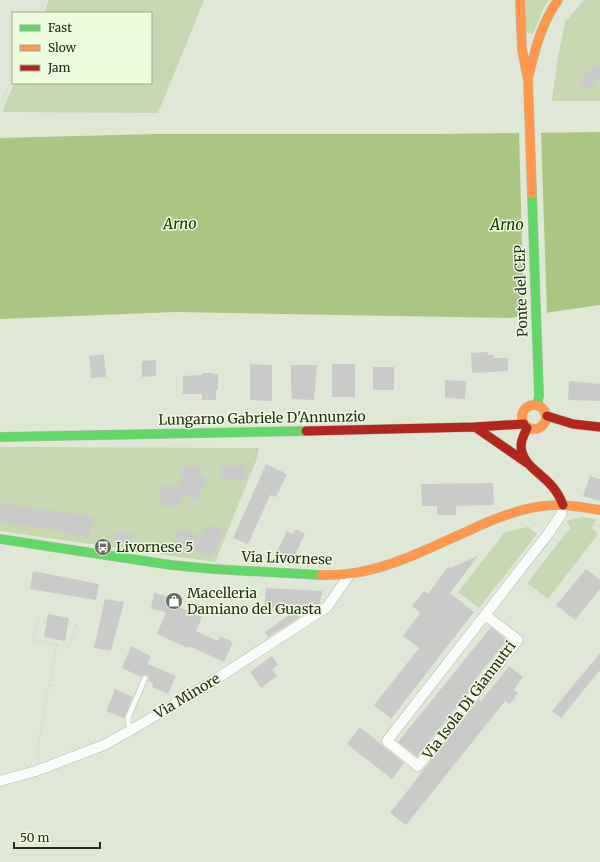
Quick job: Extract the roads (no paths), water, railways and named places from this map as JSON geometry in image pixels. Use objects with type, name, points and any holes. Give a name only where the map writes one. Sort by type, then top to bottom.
[{"type":"main road","name":"Ponte del CEP","points":[[520,0],[522,49],[528,80],[538,354],[539,396],[537,405]]},
{"type":"main road","name":"Ponte del CEP","points":[[528,80],[541,29],[548,14],[558,0]]},
{"type":"main road","points":[[525,426],[534,430],[542,427],[546,422],[547,416],[544,409],[537,405],[533,405],[526,408],[522,415],[525,426],[520,450],[529,465]]},
{"type":"main road","points":[[547,416],[556,420],[582,426],[600,427]]},
{"type":"main road","name":"Lungarno Gabriele D'Annunzio","points":[[0,437],[525,426]]},
{"type":"main road","points":[[475,427],[529,465],[555,488],[563,505]]},
{"type":"main road","name":"Via Livornese","points":[[0,539],[195,568],[294,574],[350,574],[374,569],[392,563],[508,515],[541,507],[563,505],[583,506],[600,510]]},
{"type":"street","name":"Via Isola Di Giannutri","points":[[485,615],[518,640],[418,766],[387,741],[485,615],[515,578],[548,534],[561,515],[563,505]]},
{"type":"street","name":"Via Minore","points":[[0,781],[36,771],[104,745],[131,730],[210,683],[327,607],[350,574]]},
{"type":"lane","points":[[131,730],[128,723],[128,718],[145,678]]},
{"type":"water","name":"Arno","points":[[600,132],[600,305],[510,318],[175,312],[0,319],[0,138],[156,134],[438,134]]},
{"type":"place","name":"Livornese 5","points":[[103,547]]},
{"type":"place","name":"Macelleria Damiano del Guasta","points":[[174,601]]}]
